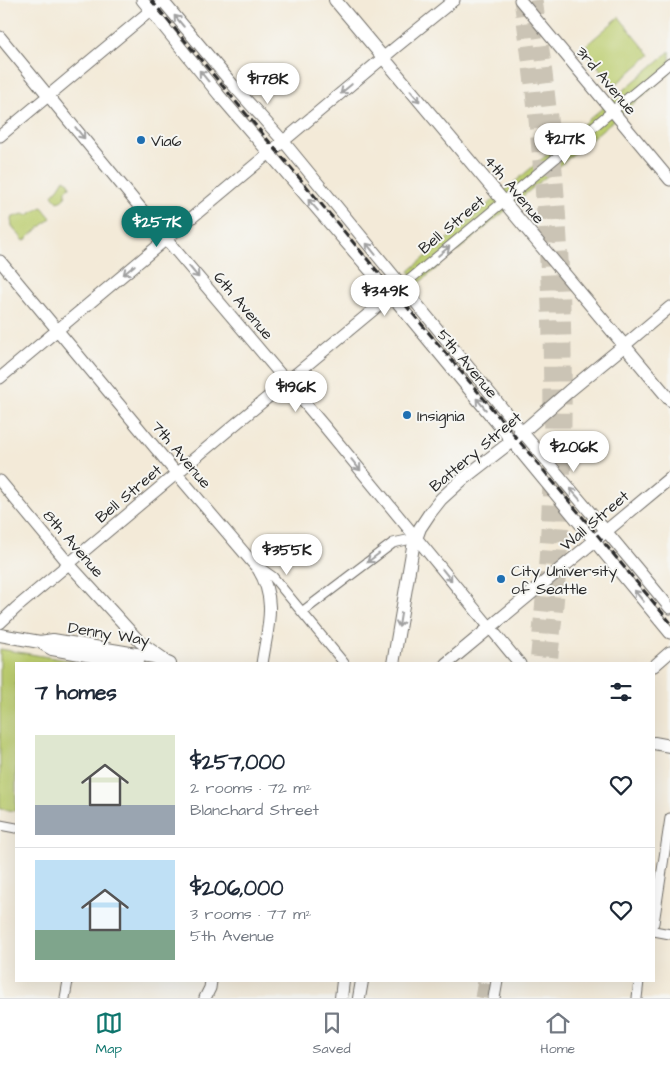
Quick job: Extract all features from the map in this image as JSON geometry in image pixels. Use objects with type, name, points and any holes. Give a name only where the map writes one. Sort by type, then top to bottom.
[{"type":"main road","name":"5th Avenue","points":[[142,0],[219,95],[391,295],[670,633]]},
{"type":"main road","name":"5th Avenue","points":[[162,0],[233,85],[284,142],[522,432],[670,608]]},
{"type":"main road","points":[[0,136],[162,0]]},
{"type":"main road","name":"4th Avenue","points":[[335,0],[670,400]]},
{"type":"main road","points":[[0,378],[454,0]]},
{"type":"main road","name":"3rd Avenue","points":[[520,0],[670,180]]},
{"type":"main road","name":"6th Avenue","points":[[0,37],[518,662]]},
{"type":"main road","name":"7th Avenue","points":[[0,261],[252,562]]},
{"type":"main road","name":"Bell Street","points":[[0,623],[402,286]]},
{"type":"main road","name":"Battery Street","points":[[393,662],[410,559],[416,538],[425,519],[441,500],[463,480],[670,307]]},
{"type":"main road","name":"Wall Street","points":[[448,662],[670,478]]},
{"type":"main road","name":"8th Avenue","points":[[0,482],[69,564],[140,642],[169,662]]},
{"type":"main road","points":[[252,562],[266,585],[270,603],[262,662]]},
{"type":"main road","points":[[125,626],[130,639],[128,652]]},
{"type":"main road","name":"Denny Way","points":[[0,636],[40,642],[53,640],[154,657],[166,662]]},
{"type":"main road","name":"Denny Way","points":[[40,642],[52,649],[127,662]]},
{"type":"main road","points":[[655,665],[670,652]]},
{"type":"main road","points":[[655,743],[670,746]]},
{"type":"main road","points":[[341,998],[343,982]]},
{"type":"main road","points":[[359,998],[362,982]]},
{"type":"main road","points":[[494,998],[497,982]]},
{"type":"street","name":"Bell Street","points":[[402,286],[670,62]]},
{"type":"street","points":[[302,612],[393,542],[416,538]]},
{"type":"street","name":"7th Avenue","points":[[252,562],[273,577],[343,662]]},
{"type":"street","points":[[655,916],[670,818]]},
{"type":"street","points":[[0,825],[15,828]]},
{"type":"street","points":[[655,931],[670,934]]},
{"type":"street","points":[[65,998],[68,982]]},
{"type":"street","points":[[636,998],[639,982]]},
{"type":"green space","points":[[619,17],[650,55],[614,86],[583,48]]},
{"type":"green space","points":[[670,51],[670,73],[419,283],[409,271]]},
{"type":"green space","points":[[64,179],[69,182],[70,187],[66,190],[65,197],[58,202],[52,195]]},
{"type":"green space","points":[[42,207],[51,218],[24,241],[12,226],[11,219],[23,214],[28,215]]},
{"type":"green space","points":[[0,649],[78,662],[15,662],[15,811],[0,809]]},
{"type":"tunnel","points":[[521,0],[536,118],[549,296],[550,475],[537,662]]},
{"type":"tunnel","points":[[535,0],[554,158],[563,316],[563,502],[550,662]]},
{"type":"tunnel","points":[[482,998],[485,982]]},
{"type":"railway","points":[[151,0],[670,622]]},
{"type":"place","name":"Via6","points":[[141,140]]},
{"type":"place","name":"Insignia","points":[[407,415]]},
{"type":"place","name":"City University of Seattle","points":[[501,579]]}]
